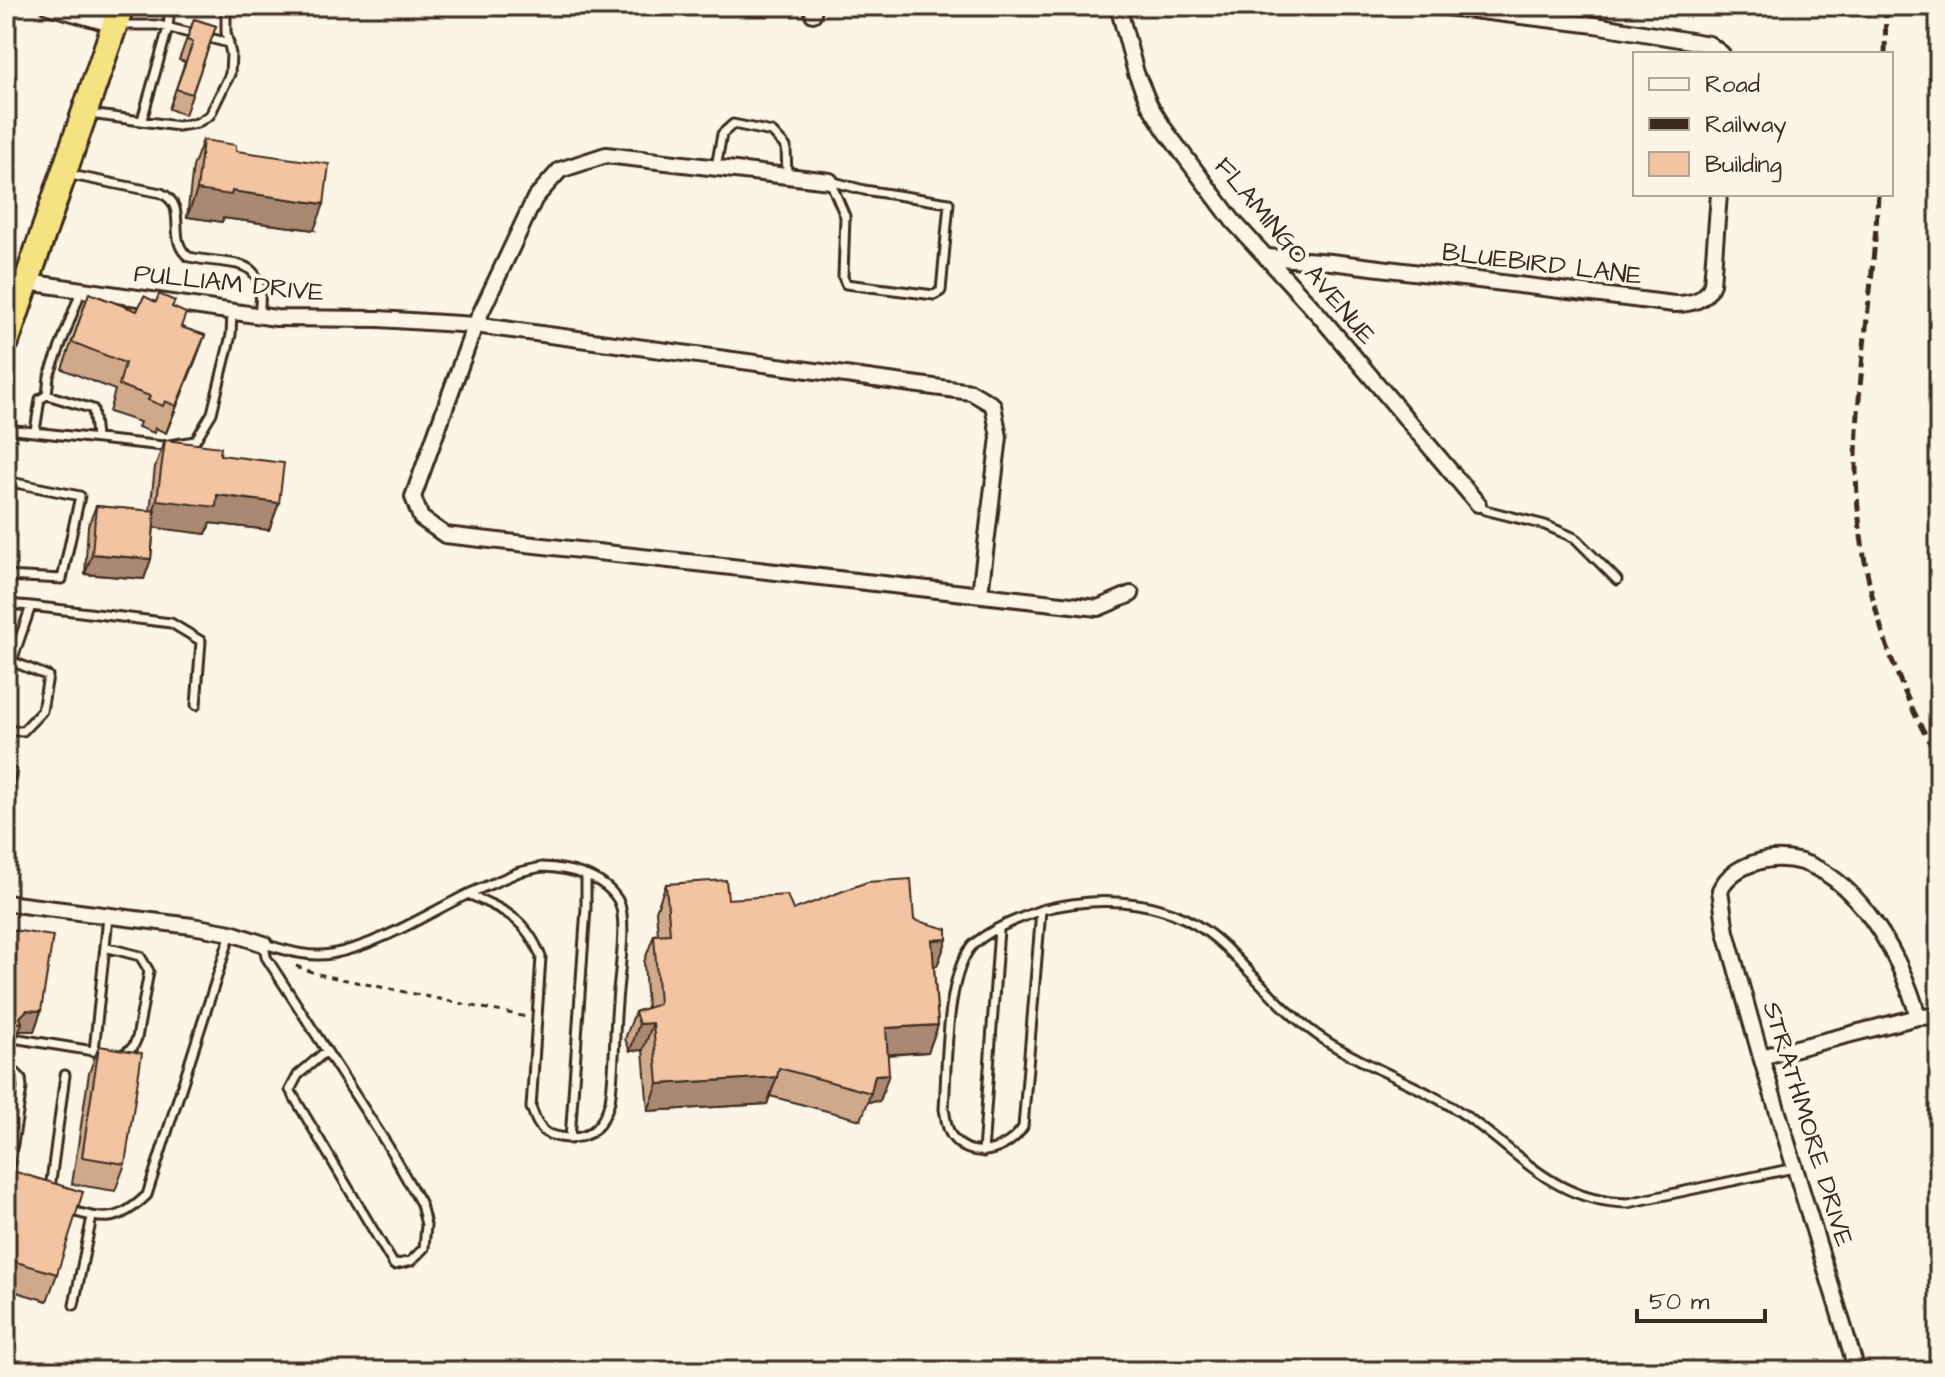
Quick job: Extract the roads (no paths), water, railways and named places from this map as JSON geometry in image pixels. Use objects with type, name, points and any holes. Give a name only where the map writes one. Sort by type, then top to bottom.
[{"type":"highway","points":[[6,342],[118,15]]},
{"type":"street","points":[[48,6],[118,15]]},
{"type":"street","name":"FLAMINGO AVENUE","points":[[1118,6],[1136,73],[1150,106],[1216,200],[1478,504]]},
{"type":"street","points":[[1439,6],[1595,25],[1709,44],[1719,51]]},
{"type":"street","points":[[830,181],[606,155],[560,170],[535,198],[475,325],[413,497],[421,518],[445,535],[1098,608],[1131,594]]},
{"type":"street","name":"BLUEBIRD LANE","points":[[1267,257],[1690,304],[1709,293],[1712,284],[1719,196]]},
{"type":"street","name":"PULLIAM DRIVE","points":[[27,282],[259,315],[475,325],[971,392],[993,405],[999,437],[980,594]]},
{"type":"street","name":"STRATHMORE DRIVE","points":[[1857,1371],[1726,932],[1720,890],[1723,884],[1740,869],[1770,859],[1803,863],[1820,870],[1850,894],[1885,937],[1906,976],[1918,1017]]},
{"type":"street","points":[[6,903],[231,933],[265,950]]},
{"type":"street","points":[[1761,1057],[1918,1017],[1939,1016]]},
{"type":"lane","points":[[142,120],[168,28],[170,6]]},
{"type":"lane","points":[[84,114],[178,126],[197,123],[210,115],[230,74],[226,6]]},
{"type":"lane","points":[[118,15],[229,43]]},
{"type":"lane","points":[[716,167],[722,134],[733,124],[772,132],[786,147],[787,176]]},
{"type":"lane","points":[[64,174],[171,197],[176,205],[176,234],[183,253],[189,257],[241,265],[251,270],[261,286],[259,315]]},
{"type":"lane","points":[[830,181],[864,190],[949,203],[941,291],[934,295],[846,284],[843,277],[845,216],[830,181]]},
{"type":"lane","points":[[47,395],[49,376],[81,290]]},
{"type":"lane","points":[[6,429],[163,446],[195,441],[212,413],[231,335],[232,311]]},
{"type":"lane","points":[[35,431],[40,399],[47,395],[93,409],[96,437]]},
{"type":"lane","points":[[6,481],[80,496],[62,579],[6,576]]},
{"type":"lane","points":[[1478,504],[1485,510],[1545,525],[1575,538],[1617,580]]},
{"type":"lane","points":[[6,604],[171,623],[201,641],[196,705]]},
{"type":"lane","points":[[6,731],[23,731],[42,711],[48,676],[9,660],[31,606]]},
{"type":"lane","points":[[6,797],[8,772]]},
{"type":"lane","points":[[265,950],[331,954],[373,940],[468,894],[519,872],[542,867],[566,868],[606,887],[617,898],[622,911],[612,1084],[605,1118],[582,1137],[570,1139],[546,1134],[531,1108],[541,957],[535,941],[521,922],[503,909],[468,894]]},
{"type":"lane","points":[[570,1139],[586,876]]},
{"type":"lane","points":[[1041,910],[1023,1127],[1016,1138],[1002,1148],[983,1152],[963,1147],[953,1138],[947,1126],[945,1095],[957,975],[967,953],[976,942],[1041,910],[1075,901],[1102,901],[1151,905],[1202,928],[1302,1024],[1328,1042],[1463,1114],[1563,1189],[1604,1203],[1628,1203],[1796,1168]]},
{"type":"lane","points":[[94,1051],[108,917]]},
{"type":"lane","points":[[983,1152],[999,929]]},
{"type":"lane","points":[[62,1208],[99,1219],[129,1212],[147,1195],[231,933]]},
{"type":"lane","points":[[19,1039],[122,1055],[133,1047],[149,971],[140,956],[105,947]]},
{"type":"lane","points":[[265,950],[421,1204],[426,1225],[424,1248],[411,1261],[394,1265],[290,1090],[298,1075],[325,1052]]},
{"type":"lane","points":[[6,1071],[16,1073],[21,1078],[6,1189],[20,1195]]},
{"type":"lane","points":[[48,1203],[65,1075]]},
{"type":"lane","points":[[74,1305],[92,1217]]},
{"type":"railway","points":[[1885,52],[1886,6]]},
{"type":"railway","points":[[1878,196],[1857,423],[1857,496],[1861,536],[1877,613],[1889,651],[1903,688],[1939,759]]}]
